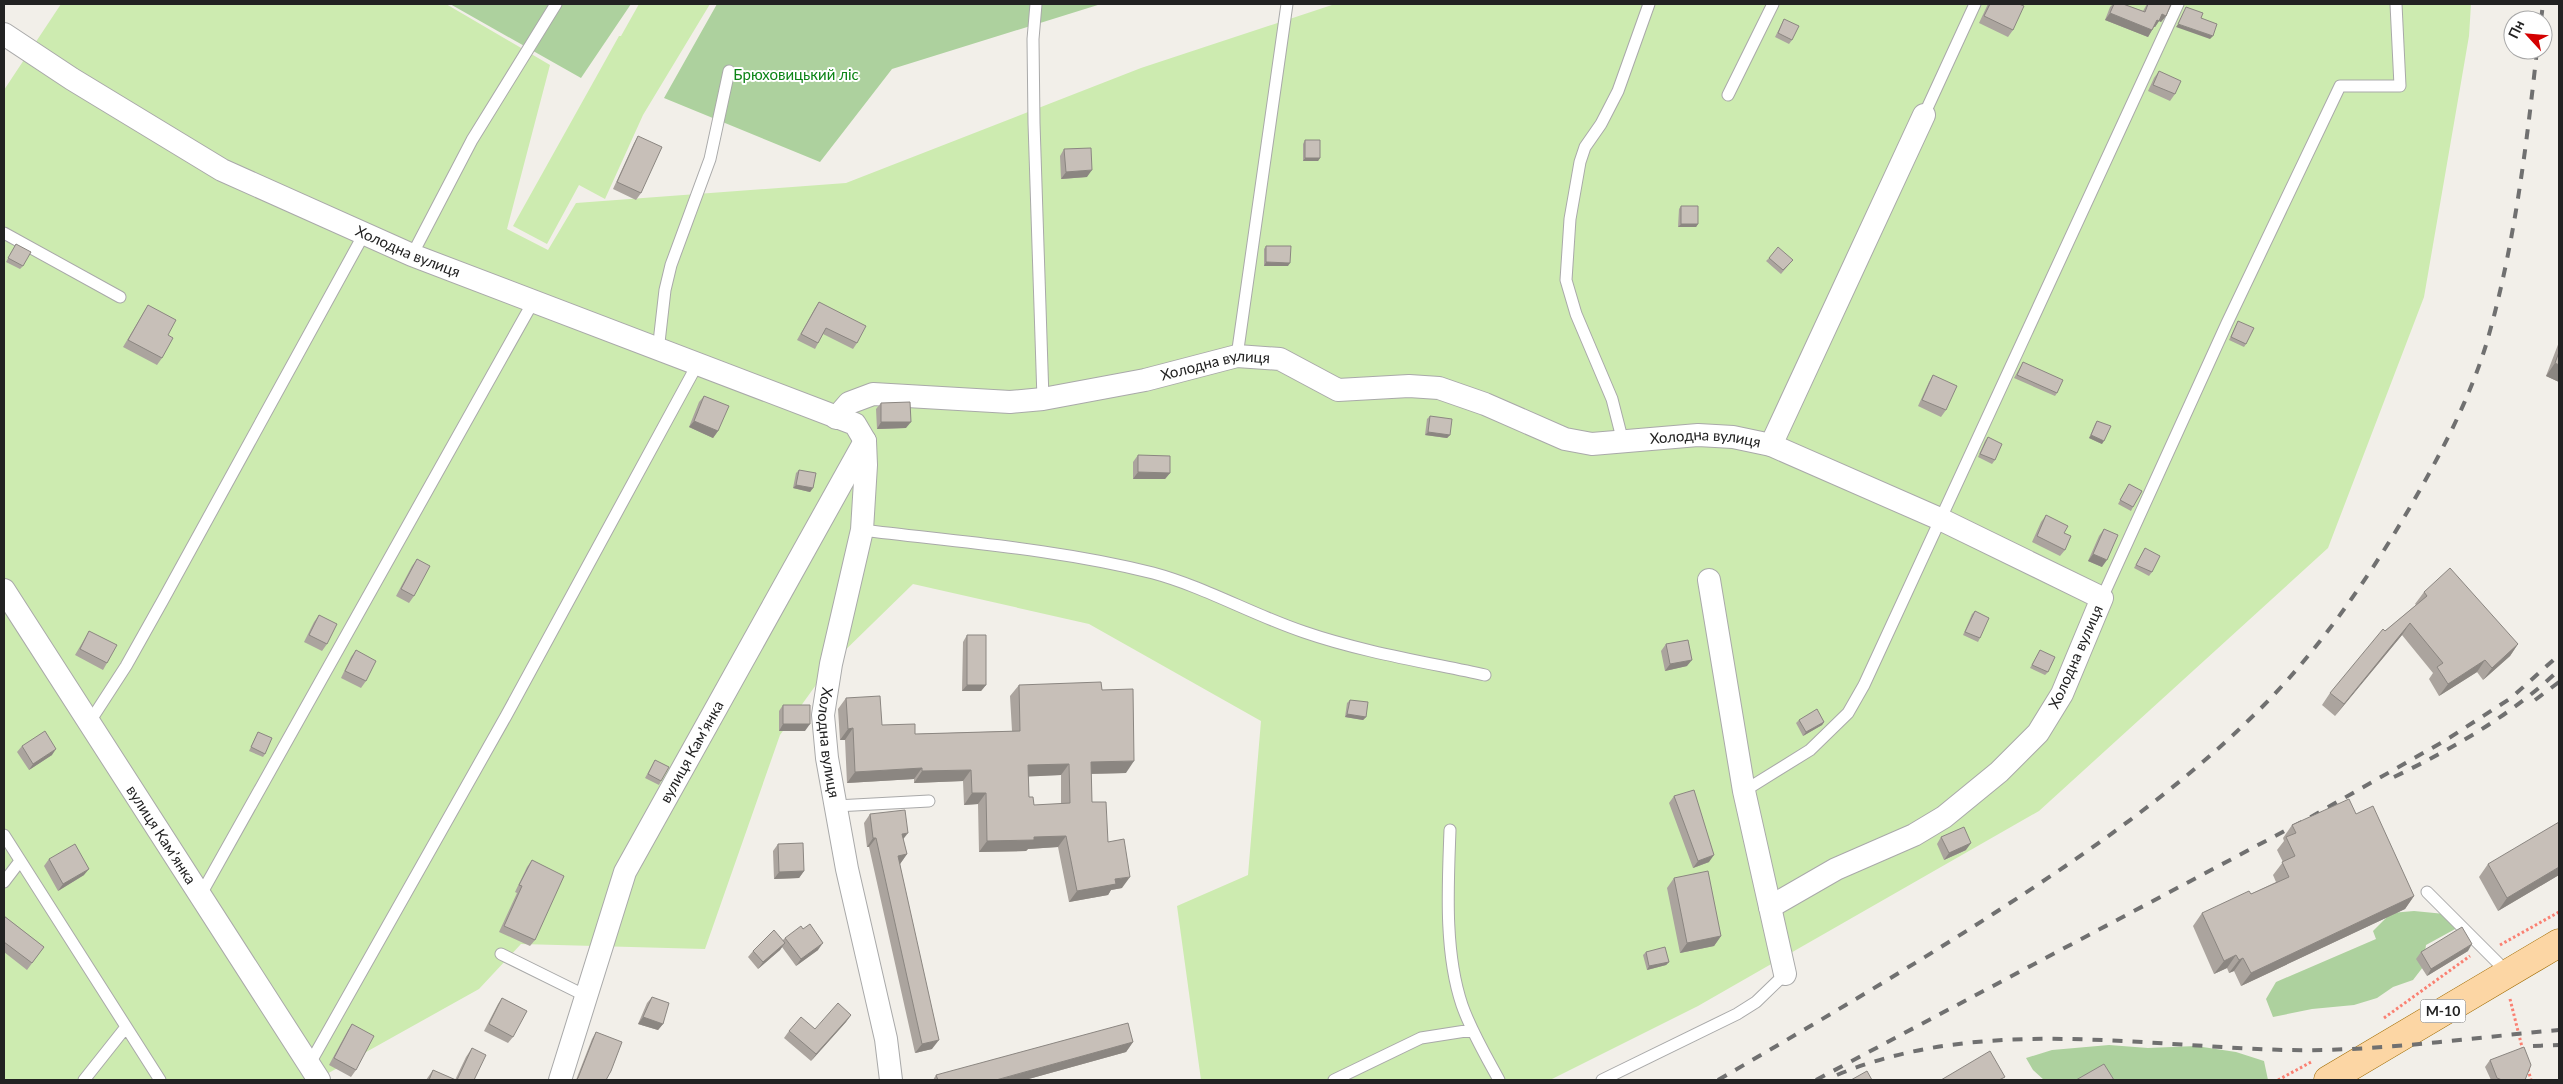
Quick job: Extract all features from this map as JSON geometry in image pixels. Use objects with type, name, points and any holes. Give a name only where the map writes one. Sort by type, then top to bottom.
[{"type":"main road","name":"М-10","points":[[2321,1070],[2508,984],[2559,943]]},
{"type":"street","name":"Холодна вулиця","points":[[4,34],[72,79],[222,170],[412,255],[658,351],[855,424],[864,442],[866,465],[862,530],[831,664],[823,715],[847,869],[886,1038],[890,1080]]},
{"type":"street","points":[[1771,445],[1924,115]]},
{"type":"street","name":"Холодна вулиця","points":[[836,418],[849,403],[873,394],[1010,402],[1042,399],[1146,380],[1237,356],[1280,359],[1338,390],[1409,386],[1440,388],[1485,404],[1565,439],[1592,444],[1698,435],[1733,437],[1771,445],[1940,519],[2102,598],[2062,694],[2038,733],[1999,772],[1944,817],[1914,834],[1836,869],[1770,907]]},
{"type":"street","name":"вулиця Камʼянка","points":[[560,1080],[625,872],[864,442]]},
{"type":"street","points":[[1709,580],[1744,791],[1785,974]]},
{"type":"street","name":"вулиця Камʼянка","points":[[4,590],[314,1073]]},
{"type":"lane","points":[[412,255],[472,140],[556,4]]},
{"type":"lane","points":[[1036,4],[1033,39],[1034,123],[1042,399]]},
{"type":"lane","points":[[1237,356],[1287,4]]},
{"type":"lane","points":[[1623,442],[1612,399],[1569,296],[1566,280],[1567,263],[1570,219],[1580,162],[1585,146],[1601,124],[1618,91],[1649,4]]},
{"type":"lane","points":[[1728,95],[1773,4]]},
{"type":"lane","points":[[1924,115],[1975,4]]},
{"type":"lane","points":[[1744,791],[1810,750],[1848,713],[1874,665],[2178,4]]},
{"type":"lane","points":[[2102,598],[2231,314],[2340,86],[2400,86],[2396,4]]},
{"type":"lane","points":[[658,351],[664,290],[671,264],[710,159],[729,71]]},
{"type":"lane","points":[[4,233],[120,297]]},
{"type":"lane","points":[[89,723],[126,666],[364,234]]},
{"type":"lane","points":[[200,896],[533,302]]},
{"type":"lane","points":[[314,1073],[697,365]]},
{"type":"lane","points":[[862,530],[1087,558],[1144,571],[1185,583],[1253,614],[1306,633],[1386,654],[1484,675]]},
{"type":"lane","points":[[836,806],[929,801]]},
{"type":"lane","points":[[1450,830],[1447,890],[1453,963],[1461,1004],[1472,1030],[1499,1080]]},
{"type":"lane","points":[[4,835],[160,1080]]},
{"type":"lane","points":[[4,882],[20,861]]},
{"type":"lane","points":[[2428,892],[2508,984]]},
{"type":"lane","points":[[502,954],[586,996]]},
{"type":"lane","points":[[1602,1080],[1737,1014],[1756,1002],[1785,974]]},
{"type":"lane","points":[[84,1080],[126,1027]]},
{"type":"lane","points":[[1334,1080],[1421,1038],[1472,1030]]},
{"type":"path","points":[[2507,943],[2559,912]]},
{"type":"path","points":[[2379,1022],[2472,954]]},
{"type":"path","points":[[2508,984],[2523,1052]]},
{"type":"path","points":[[2526,1062],[2531,1080]]},
{"type":"path","points":[[2278,1080],[2285,1076],[2321,1070]]},
{"type":"green space","points":[[61,4],[446,4],[550,65],[507,229],[548,250],[576,203],[846,183],[1141,68],[1335,4],[2471,4],[2469,36],[2424,297],[2328,548],[2039,811],[1698,1006],[1550,1080],[1201,1080],[1177,906],[1248,875],[1261,721],[1089,624],[913,584],[831,664],[780,735],[705,949],[521,944],[479,989],[316,1080],[4,1080],[4,90]]},
{"type":"green space","points":[[450,4],[631,4],[581,78]]},
{"type":"green space","points":[[639,4],[710,4],[643,115],[605,199],[579,185],[547,244],[513,226],[619,36],[621,36]]},
{"type":"green space","name":"Брюховицький ліс","points":[[717,4],[1101,4],[892,69],[820,162],[664,98]]},
{"type":"green space","points":[[2414,911],[2455,915],[2457,928],[2426,945],[2423,967],[2413,980],[2393,987],[2377,998],[2354,1005],[2312,1009],[2273,1017],[2266,999],[2276,982],[2376,939],[2373,931],[2391,913]]},
{"type":"green space","points":[[2109,1045],[2148,1048],[2196,1046],[2236,1052],[2264,1061],[2268,1080],[2044,1080],[2033,1070],[2026,1058],[2052,1050]]},
{"type":"building","points":[[1990,4],[2019,4],[2024,6],[2013,30],[1984,16]]},
{"type":"building","points":[[2114,4],[2123,4],[2145,12],[2148,4],[2171,4],[2166,16],[2162,14],[2152,30],[2110,13]]},
{"type":"building","points":[[2186,7],[2203,13],[2201,18],[2217,24],[2213,36],[2178,24]]},
{"type":"building","points":[[1784,19],[1799,26],[1792,40],[1778,33]]},
{"type":"building","points":[[2159,71],[2181,81],[2175,94],[2153,85]]},
{"type":"building","points":[[638,136],[662,147],[641,193],[617,182]]},
{"type":"building","points":[[1305,140],[1320,140],[1320,158],[1305,158]]},
{"type":"building","points":[[1091,148],[1092,170],[1066,172],[1064,149]]},
{"type":"building","points":[[1681,206],[1698,206],[1698,224],[1681,224]]},
{"type":"building","points":[[16,244],[31,252],[23,266],[8,258]]},
{"type":"building","points":[[1266,246],[1291,246],[1290,263],[1266,262]]},
{"type":"building","points":[[1778,247],[1793,260],[1783,270],[1769,258]]},
{"type":"building","points":[[819,302],[866,326],[857,343],[826,328],[818,343],[801,334]]},
{"type":"building","points":[[148,305],[176,320],[168,335],[173,338],[162,358],[128,340]]},
{"type":"building","points":[[2238,321],[2254,328],[2246,344],[2231,337]]},
{"type":"building","points":[[2559,352],[2559,365],[2555,363]]},
{"type":"building","points":[[2023,362],[2063,380],[2057,393],[2017,375]]},
{"type":"building","points":[[1933,375],[1957,386],[1946,410],[1922,400]]},
{"type":"building","points":[[704,396],[729,406],[718,431],[694,421]]},
{"type":"building","points":[[910,402],[911,422],[881,422],[881,403]]},
{"type":"building","points":[[1430,416],[1452,419],[1450,435],[1428,432]]},
{"type":"building","points":[[2097,421],[2111,426],[2104,441],[2091,435]]},
{"type":"building","points":[[1988,437],[2002,444],[1995,460],[1980,454]]},
{"type":"building","points":[[1138,455],[1170,456],[1170,473],[1138,472]]},
{"type":"building","points":[[799,470],[816,473],[813,488],[796,485]]},
{"type":"building","points":[[2129,484],[2142,491],[2133,507],[2120,500]]},
{"type":"building","points":[[2046,515],[2068,526],[2064,533],[2071,536],[2065,550],[2037,536]]},
{"type":"building","points":[[2104,529],[2118,535],[2107,560],[2093,554]]},
{"type":"building","points":[[2145,548],[2160,556],[2152,572],[2136,565]]},
{"type":"building","points":[[417,559],[430,566],[414,596],[401,589]]},
{"type":"building","points":[[2450,568],[2518,644],[2492,668],[2485,660],[2448,684],[2437,667],[2443,663],[2410,623],[2344,704],[2330,693],[2383,629],[2385,631],[2427,596],[2424,592]]},
{"type":"building","points":[[1975,611],[1989,618],[1980,638],[1965,632]]},
{"type":"building","points":[[319,615],[337,624],[327,644],[309,635]]},
{"type":"building","points":[[89,631],[117,645],[107,663],[80,649]]},
{"type":"building","points":[[967,635],[986,635],[986,685],[967,685]]},
{"type":"building","points":[[1688,640],[1692,660],[1670,664],[1666,644]]},
{"type":"building","points":[[356,650],[376,661],[366,681],[345,671]]},
{"type":"building","points":[[2040,650],[2055,657],[2048,672],[2032,665]]},
{"type":"building","points":[[1101,682],[1102,690],[1133,689],[1134,761],[1091,762],[1092,802],[1106,802],[1108,842],[1124,839],[1130,877],[1115,879],[1116,884],[1077,891],[1066,836],[1034,837],[1034,840],[987,841],[986,793],[972,793],[971,770],[922,771],[922,768],[855,772],[853,728],[848,729],[846,698],[880,696],[882,725],[915,724],[915,734],[1020,731],[1019,685]],"holes":[[[1069,764],[1070,803],[1034,805],[1033,797],[1029,797],[1028,765]]]},
{"type":"building","points":[[1350,700],[1368,702],[1366,717],[1347,714]]},
{"type":"building","points":[[783,705],[810,705],[810,724],[783,724]]},
{"type":"building","points":[[1817,709],[1824,722],[1806,732],[1799,720]]},
{"type":"building","points":[[45,731],[56,749],[33,764],[22,746]]},
{"type":"building","points":[[258,732],[272,738],[265,754],[251,747]]},
{"type":"building","points":[[655,760],[669,767],[661,781],[648,774]]},
{"type":"building","points":[[1694,790],[1714,855],[1698,861],[1674,796]]},
{"type":"building","points":[[2349,799],[2356,814],[2373,806],[2414,896],[2251,973],[2243,958],[2239,960],[2236,955],[2224,961],[2202,913],[2249,891],[2251,894],[2289,877],[2282,862],[2295,856],[2286,837],[2296,833],[2292,825]]},
{"type":"building","points":[[905,810],[908,833],[902,834],[907,854],[898,856],[939,1040],[922,1044],[876,838],[873,838],[870,814]]},
{"type":"building","points":[[2559,822],[2559,867],[2507,898],[2488,864]]},
{"type":"building","points":[[1964,827],[1971,843],[1949,853],[1941,837]]},
{"type":"building","points":[[803,843],[804,871],[779,872],[778,844]]},
{"type":"building","points":[[75,844],[89,869],[63,884],[49,859]]},
{"type":"building","points":[[532,860],[564,876],[535,940],[504,926],[522,886],[519,885]]},
{"type":"building","points":[[1708,871],[1721,936],[1687,943],[1674,878]]},
{"type":"building","points":[[4,916],[44,947],[32,963],[4,942]]},
{"type":"building","points":[[810,924],[823,943],[801,959],[785,938],[801,926],[803,929]]},
{"type":"building","points":[[2462,927],[2472,944],[2431,969],[2421,952]]},
{"type":"building","points":[[774,930],[785,943],[763,962],[753,951]]},
{"type":"building","points":[[1665,947],[1669,962],[1649,966],[1646,952]]},
{"type":"building","points":[[652,997],[669,1003],[663,1024],[643,1017]]},
{"type":"building","points":[[502,998],[527,1011],[513,1037],[489,1024]]},
{"type":"building","points":[[838,1003],[851,1015],[816,1054],[789,1031],[801,1017],[815,1029]]},
{"type":"building","points":[[1128,1023],[1133,1042],[996,1080],[938,1080],[936,1075]]},
{"type":"building","points":[[352,1024],[374,1036],[356,1070],[334,1058]]},
{"type":"building","points":[[596,1032],[622,1042],[611,1071],[606,1080],[576,1080],[578,1078]]},
{"type":"building","points":[[2524,1047],[2531,1065],[2525,1080],[2502,1080],[2497,1078],[2490,1060]]},
{"type":"building","points":[[472,1048],[486,1055],[474,1080],[457,1080]]},
{"type":"building","points":[[1990,1051],[2005,1077],[1999,1080],[1941,1080]]},
{"type":"building","points":[[2104,1064],[2114,1080],[2076,1080]]},
{"type":"building","points":[[433,1070],[456,1080],[429,1080]]},
{"type":"building","points":[[1867,1071],[1872,1080],[1851,1080]]},
{"type":"railway","points":[[2542,10],[2543,4]]},
{"type":"railway","points":[[1718,1080],[1959,936],[2100,842],[2201,764],[2264,705],[2305,660],[2360,587],[2409,509],[2431,470],[2471,388],[2496,309],[2512,236],[2536,60]]},
{"type":"railway","points":[[1816,1080],[2309,818],[2446,740],[2511,698],[2559,655]]},
{"type":"railway","points":[[2394,777],[2438,755],[2481,730],[2521,702],[2559,670]]},
{"type":"railway","points":[[2535,700],[2559,682]]},
{"type":"railway","points":[[1837,1075],[1891,1057],[1946,1046],[2002,1040],[2058,1039],[2229,1048],[2319,1050],[2388,1047],[2559,1030]]},
{"type":"railway","points":[[2533,1046],[2559,1045]]}]
